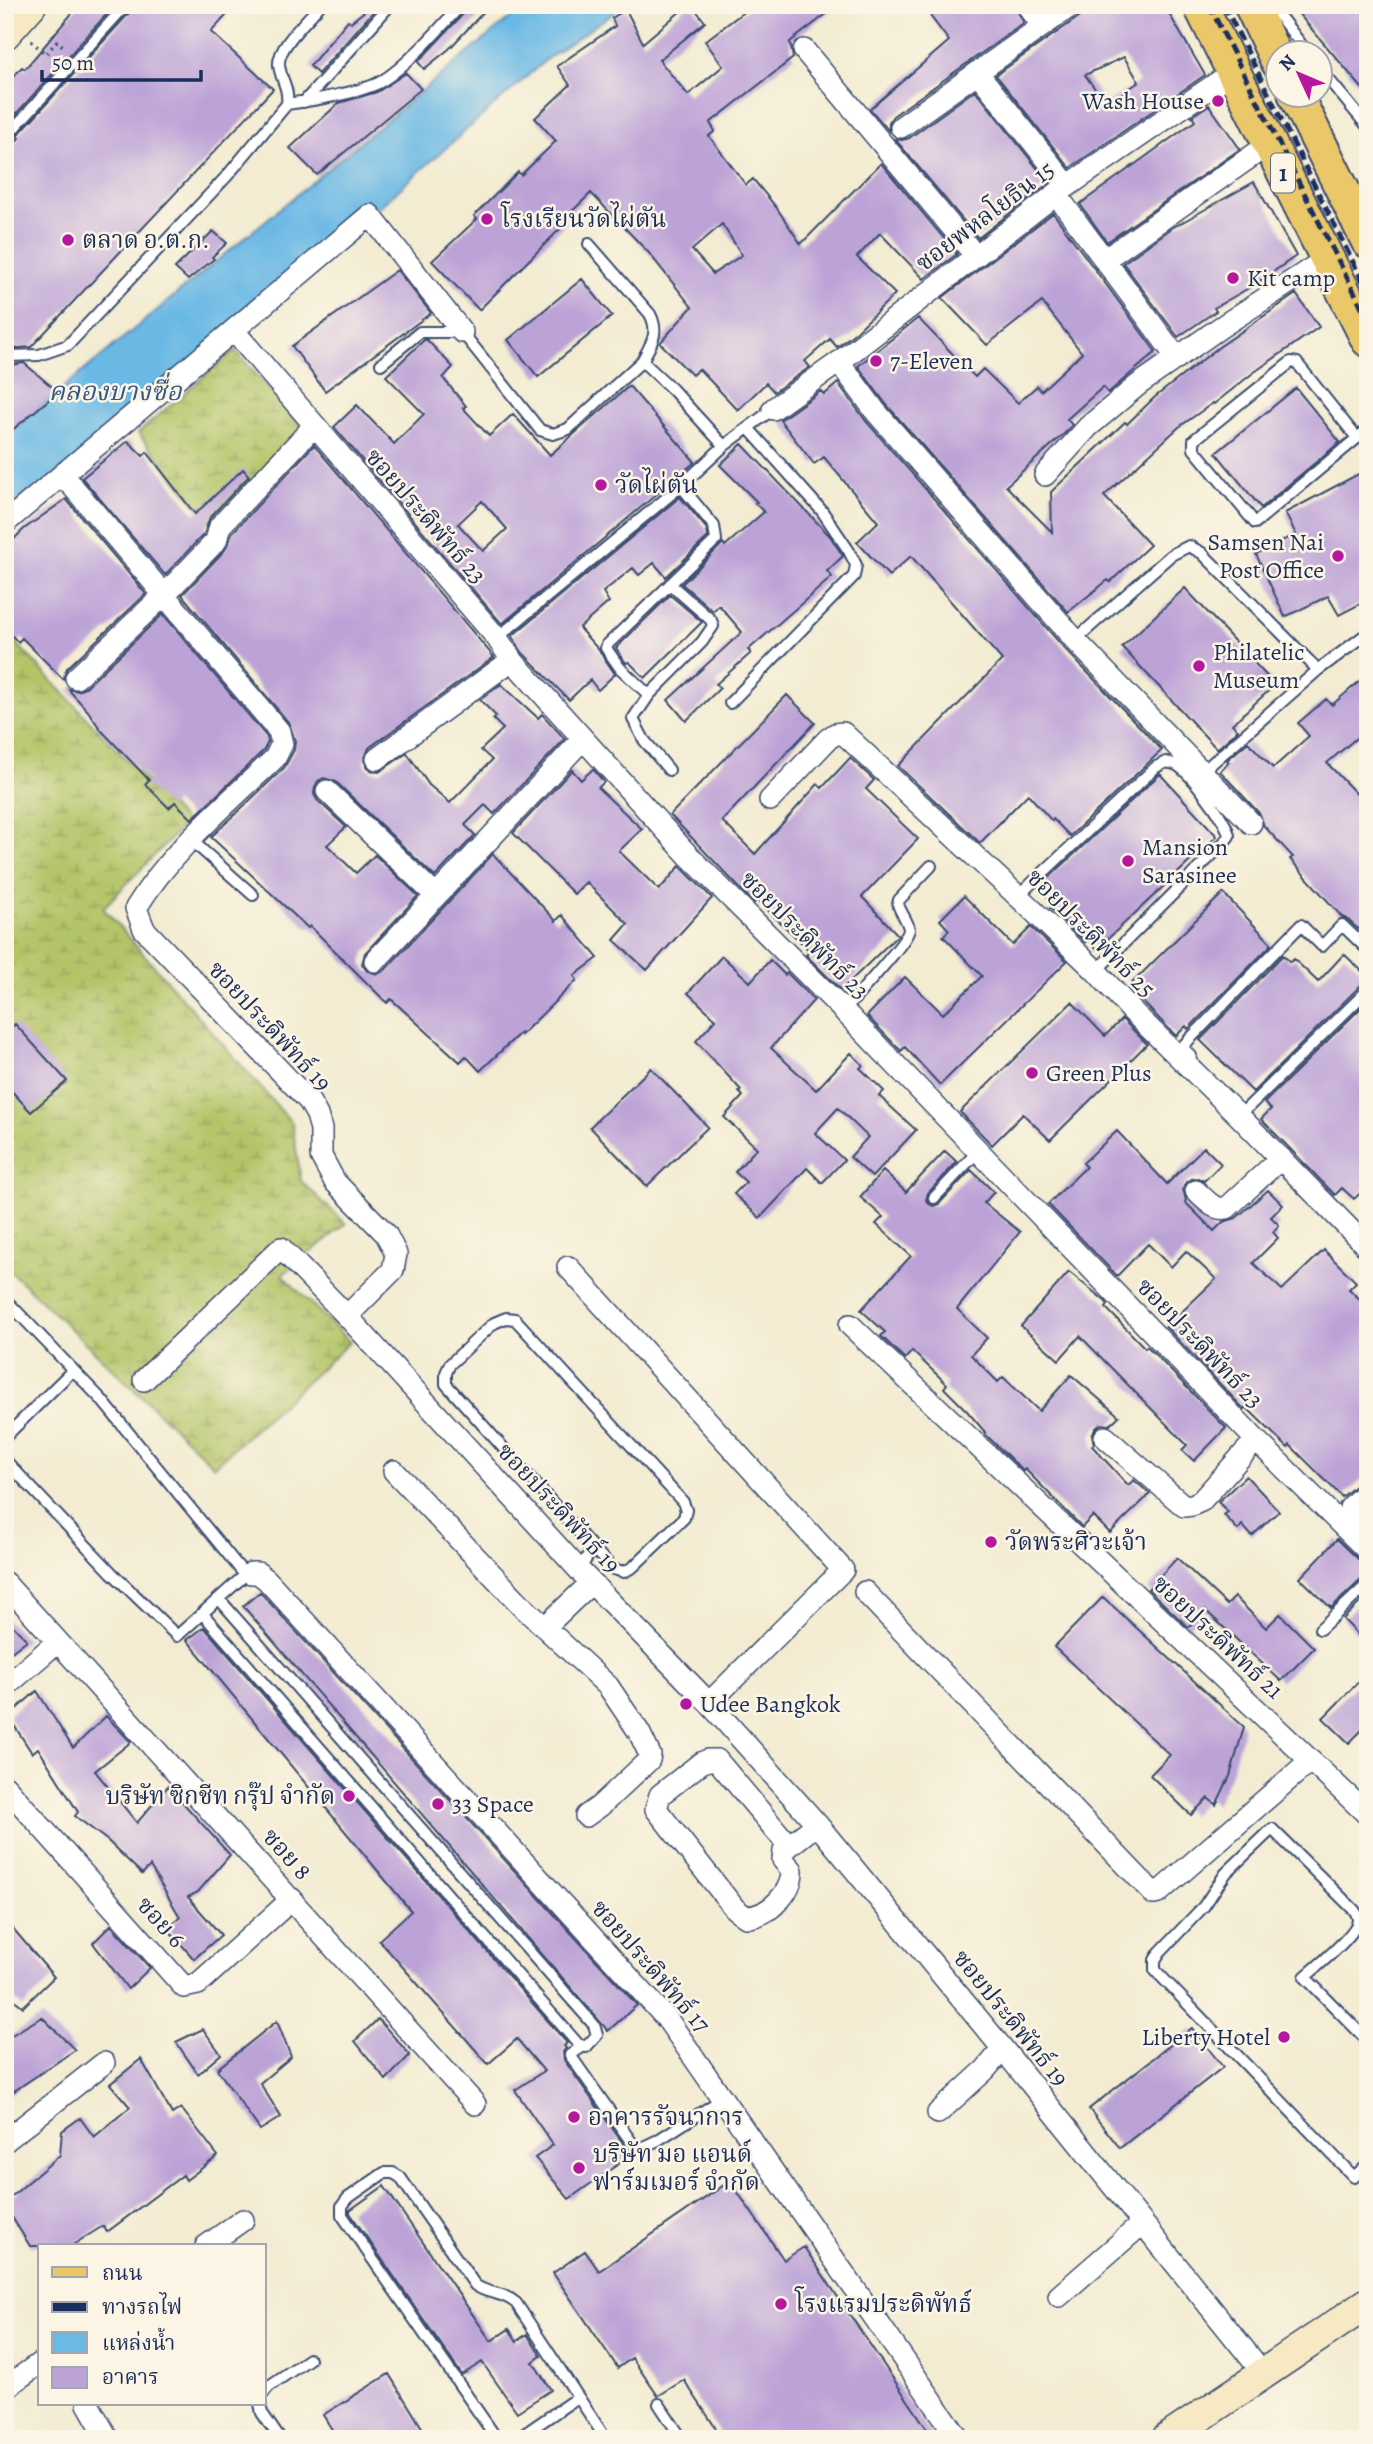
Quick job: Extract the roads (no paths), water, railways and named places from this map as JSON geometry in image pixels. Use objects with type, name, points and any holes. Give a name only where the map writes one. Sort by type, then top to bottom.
[{"type":"main road","name":"1","points":[[1200,5],[1368,340]]},
{"type":"main road","points":[[1251,5],[1273,38]]},
{"type":"main road","name":"1","points":[[1302,108],[1368,241]]},
{"type":"main road","points":[[1167,2439],[1368,2303]]},
{"type":"street","points":[[1027,5],[1042,25]]},
{"type":"street","points":[[901,128],[1072,5]]},
{"type":"street","points":[[804,50],[975,255]]},
{"type":"street","points":[[978,72],[1062,190],[1104,260],[1177,358]]},
{"type":"street","name":"ซอยพหลโยธิน 15","points":[[773,409],[839,362],[1062,190],[1234,72]]},
{"type":"street","points":[[1104,260],[1269,144]]},
{"type":"street","points":[[5,523],[370,215],[462,332]]},
{"type":"street","points":[[1045,475],[1088,427],[1139,385],[1326,259]]},
{"type":"street","name":"ซอยประดิพัทธ์ 23","points":[[234,331],[497,638],[512,660],[688,855],[844,1011],[1256,1440],[1368,1551]]},
{"type":"street","points":[[839,362],[876,412],[1075,640],[1251,823]]},
{"type":"street","points":[[76,678],[164,595],[216,541],[220,526],[314,426]]},
{"type":"street","name":"ซอยประดิพัทธ์ 19","points":[[63,475],[279,731],[282,744],[275,758],[191,840],[149,886],[136,908],[144,929],[309,1101],[321,1129],[321,1156],[335,1182],[386,1234],[396,1254],[393,1270],[347,1317],[585,1576],[709,1703],[817,1824],[1003,2049],[1264,2373]]},
{"type":"street","points":[[377,759],[512,660]]},
{"type":"street","name":"ซอยประดิพัทธ์ 25","points":[[770,800],[828,739],[842,733],[1018,896],[1096,971],[1131,1010],[1242,1112],[1281,1158],[1368,1248]]},
{"type":"street","points":[[375,961],[582,740]]},
{"type":"street","points":[[327,791],[435,895]]},
{"type":"street","points":[[1196,1191],[1215,1208],[1227,1208],[1281,1158]]},
{"type":"street","points":[[144,1380],[281,1248],[347,1317]]},
{"type":"street","points":[[568,1267],[843,1570],[709,1703]]},
{"type":"street","name":"ซอยประดิพัทธ์ 21","points":[[850,1325],[1368,1815]]},
{"type":"street","points":[[1105,1437],[1184,1506],[1192,1506],[1201,1501],[1256,1440]]},
{"type":"street","points":[[394,1471],[545,1627],[608,1686],[639,1732],[650,1755],[642,1768],[586,1816]]},
{"type":"street","points":[[1368,1490],[1350,1508],[1368,1526]]},
{"type":"street","name":"ซอยประดิพัทธ์ 17","points":[[248,1574],[258,1573],[267,1580],[667,2019],[959,2439]]},
{"type":"street","points":[[545,1627],[585,1576]]},
{"type":"street","name":"ซอย 8","points":[[5,1583],[475,2104]]},
{"type":"street","points":[[865,1592],[1154,1894],[1311,1760]]},
{"type":"street","points":[[5,1687],[57,1642]]},
{"type":"street","points":[[789,1846],[717,1760],[701,1763],[658,1799],[656,1809],[735,1909],[746,1917],[755,1917],[771,1909],[789,1885],[792,1870],[783,1860],[784,1851],[817,1824]]},
{"type":"street","name":"ซอย 6","points":[[5,1786],[184,1987],[198,1984],[292,1899]]},
{"type":"street","points":[[938,2113],[985,2070],[1003,2049]]},
{"type":"street","points":[[5,2141],[104,2063]]},
{"type":"street","points":[[209,2244],[243,2220]]},
{"type":"street","points":[[1059,2296],[1143,2223]]},
{"type":"street","points":[[5,2388],[38,2364]]},
{"type":"street","points":[[89,2406],[108,2439]]},
{"type":"lane","points":[[5,138],[126,5]]},
{"type":"lane","points":[[5,358],[39,355],[68,345],[227,176],[287,104],[288,92],[279,65],[280,55],[320,5]]},
{"type":"lane","points":[[304,102],[390,5]]},
{"type":"lane","points":[[287,104],[381,82],[420,48],[461,5]]},
{"type":"lane","points":[[1271,5],[1277,38]]},
{"type":"lane","points":[[1334,85],[1368,127]]},
{"type":"lane","points":[[381,364],[420,332],[462,332],[540,430],[553,434],[568,429],[642,361],[655,335],[656,325],[650,314],[589,244]]},
{"type":"lane","points":[[642,361],[672,389],[724,446]]},
{"type":"lane","points":[[1357,438],[1297,363],[1291,362],[1194,440],[1193,444],[1202,460],[1255,523],[1368,429]]},
{"type":"lane","points":[[497,638],[724,446],[773,409]]},
{"type":"lane","points":[[730,703],[854,576],[856,565],[822,511],[749,429]]},
{"type":"lane","points":[[649,695],[620,668],[606,648],[716,540],[714,526],[681,485]]},
{"type":"lane","points":[[1075,640],[1171,555],[1189,545],[1202,553],[1318,670]]},
{"type":"lane","points":[[669,770],[644,740],[633,719],[649,695],[702,642],[713,626],[711,620],[670,584]]},
{"type":"lane","points":[[1202,772],[1318,670],[1368,633]]},
{"type":"lane","points":[[1018,896],[1156,767],[1166,762],[1177,765],[1217,809],[1228,828],[1228,836],[1096,971]]},
{"type":"lane","points":[[191,840],[253,895]]},
{"type":"lane","points":[[844,1011],[908,934],[909,929],[898,904],[899,900],[931,866]]},
{"type":"lane","points":[[1368,950],[1342,925],[1322,946],[1301,925],[1182,1047],[1242,1112],[1368,990]]},
{"type":"lane","points":[[934,1198],[979,1150]]},
{"type":"lane","points":[[5,1299],[101,1399],[248,1574],[177,1636],[112,1573],[5,1460]]},
{"type":"lane","points":[[506,1318],[515,1319],[683,1502],[686,1510],[684,1518],[633,1567],[624,1572],[613,1569],[593,1548],[446,1384],[446,1373],[450,1364],[494,1324],[506,1318]]},
{"type":"lane","points":[[5,1437],[73,1370]]},
{"type":"lane","points":[[585,1576],[593,1548]]},
{"type":"lane","points":[[1320,1629],[1368,1584]]},
{"type":"lane","points":[[219,1599],[594,2025],[597,2035],[586,2047],[570,2054],[637,2150],[658,2140],[724,2098]]},
{"type":"lane","points":[[203,1614],[582,2047]]},
{"type":"lane","points":[[1368,2041],[1305,1977],[1353,1931],[1358,1921],[1357,1915],[1272,1829],[1226,1873],[1204,1906],[1157,1956],[1155,1970],[1353,2177],[1368,2164]]},
{"type":"lane","points":[[497,2439],[342,2215],[342,2206],[348,2198],[384,2173],[400,2176],[475,2285],[480,2289],[504,2294],[516,2303],[606,2439]]},
{"type":"lane","points":[[266,2391],[309,2359]]},
{"type":"lane","points":[[517,2439],[578,2396]]},
{"type":"lane","points":[[659,2404],[682,2439]]},
{"type":"lane","points":[[260,2406],[279,2439]]},
{"type":"water","name":"คลองบางซื่อ","points":[[526,5],[625,5],[548,58],[370,215],[5,522],[5,436]]},
{"type":"railway","points":[[1209,5],[1368,319]]},
{"type":"railway","points":[[1224,5],[1368,292]]},
{"type":"place","name":"Wash House","points":[[1218,101]]},
{"type":"place","name":"โรงเรียนวัดไผ่ตัน","points":[[487,219]]},
{"type":"place","name":"ตลาด อ.ต.ก.","points":[[68,240]]},
{"type":"place","name":"Kit camp","points":[[1233,278]]},
{"type":"place","name":"7-Eleven","points":[[876,361]]},
{"type":"place","name":"วัดไผ่ตัน","points":[[601,485]]},
{"type":"place","name":"Samsen Nai Post Office","points":[[1338,556]]},
{"type":"place","name":"Philatelic Museum","points":[[1199,666]]},
{"type":"place","name":"Mansion Sarasinee","points":[[1128,861]]},
{"type":"place","name":"Green Plus","points":[[1032,1073]]},
{"type":"place","name":"วัดพระศิวะเจ้า","points":[[991,1542]]},
{"type":"place","name":"Udee Bangkok","points":[[686,1704]]},
{"type":"place","name":"บริษัท ซิกชีท กรุ๊ป จำกัด","points":[[349,1796]]},
{"type":"place","name":"33 Space","points":[[438,1804]]},
{"type":"place","name":"Liberty Hotel","points":[[1284,2037]]},
{"type":"place","name":"อาคารรัจนาการ","points":[[574,2117]]},
{"type":"place","name":"บริษัท มอ แอนด์ ฟาร์มเมอร์ จำกัด","points":[[579,2168]]},
{"type":"place","name":"โรงแรมประดิพัทธ์","points":[[781,2304]]}]
